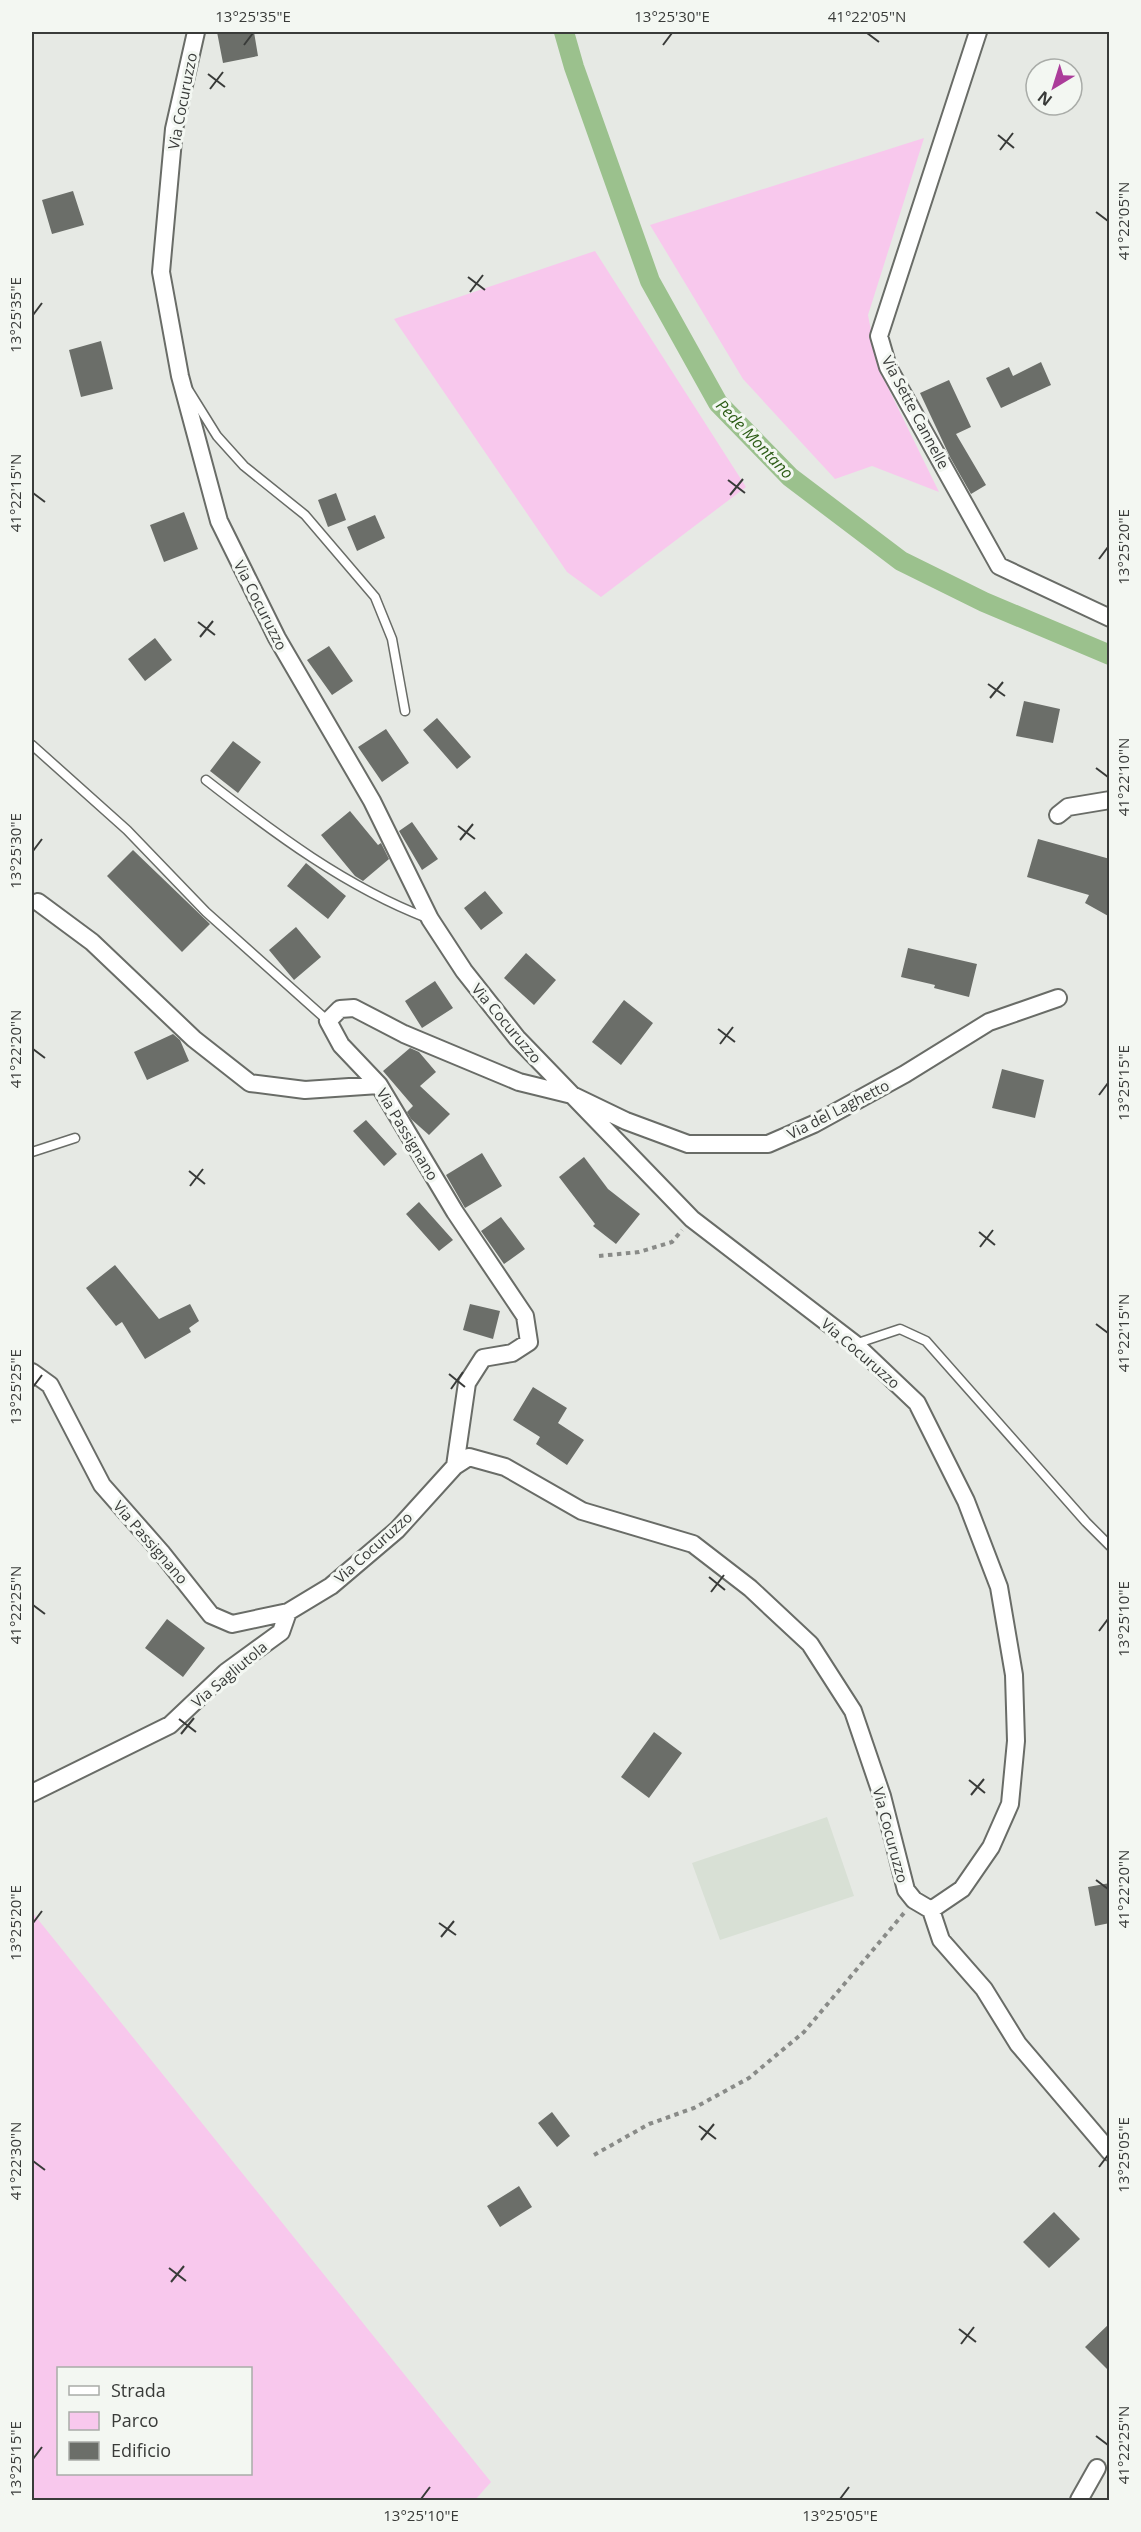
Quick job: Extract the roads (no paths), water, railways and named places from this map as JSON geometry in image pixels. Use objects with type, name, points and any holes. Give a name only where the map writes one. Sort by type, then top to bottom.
[{"type":"street","name":"Via Cocuruzzo","points":[[196,32],[174,129],[161,272],[180,376],[219,521],[277,638],[372,801],[430,919],[464,971],[510,1030],[692,1219],[855,1344],[917,1403],[966,1501],[999,1587],[1014,1675],[1016,1742],[1010,1804],[991,1847],[962,1889],[931,1910],[914,1900],[906,1890],[882,1796],[853,1711],[810,1644],[802,1636],[750,1588],[693,1544],[582,1511],[505,1467],[469,1457],[455,1466],[397,1530],[331,1586],[288,1612]]},
{"type":"street","name":"Via Sette Cannelle","points":[[978,32],[879,336],[888,367],[999,566],[1110,618]]},
{"type":"street","points":[[1058,814],[1068,807],[1110,800]]},
{"type":"street","points":[[38,902],[92,942],[194,1039],[250,1083],[305,1090],[379,1085]]},
{"type":"street","name":"Via del Laghetto","points":[[572,1095],[626,1121],[688,1144],[768,1144],[844,1108],[905,1074],[989,1022],[1058,998]]},
{"type":"street","points":[[328,1021],[340,1009],[354,1008],[404,1034],[519,1082],[572,1095]]},
{"type":"street","name":"Via Passignano","points":[[328,1021],[341,1045],[379,1085],[455,1212],[525,1316],[529,1342],[512,1353],[483,1358],[466,1383],[455,1466]]},
{"type":"street","name":"Via Passignano","points":[[32,1372],[50,1385],[102,1485],[161,1552],[211,1615],[232,1624],[288,1612]]},
{"type":"street","name":"Via Sagliutola","points":[[32,1793],[170,1725],[226,1672],[281,1632],[288,1612]]},
{"type":"street","points":[[931,1910],[941,1940],[984,1989],[1018,2044],[1110,2152]]},
{"type":"street","points":[[1079,2500],[1097,2468]]},
{"type":"lane","points":[[180,376],[217,436],[237,458],[304,515],[375,597],[392,639],[405,711]]},
{"type":"lane","points":[[32,745],[127,830],[206,912],[328,1021]]},
{"type":"lane","points":[[206,780],[252,816],[352,883],[430,919]]},
{"type":"lane","points":[[32,1152],[75,1138]]},
{"type":"lane","points":[[855,1344],[900,1329],[926,1341],[1086,1522],[1110,1546]]},
{"type":"waterway","name":"Pede Montano","points":[[564,32],[574,67],[650,281],[718,403],[790,477],[901,561],[984,602],[1110,655]]}]
